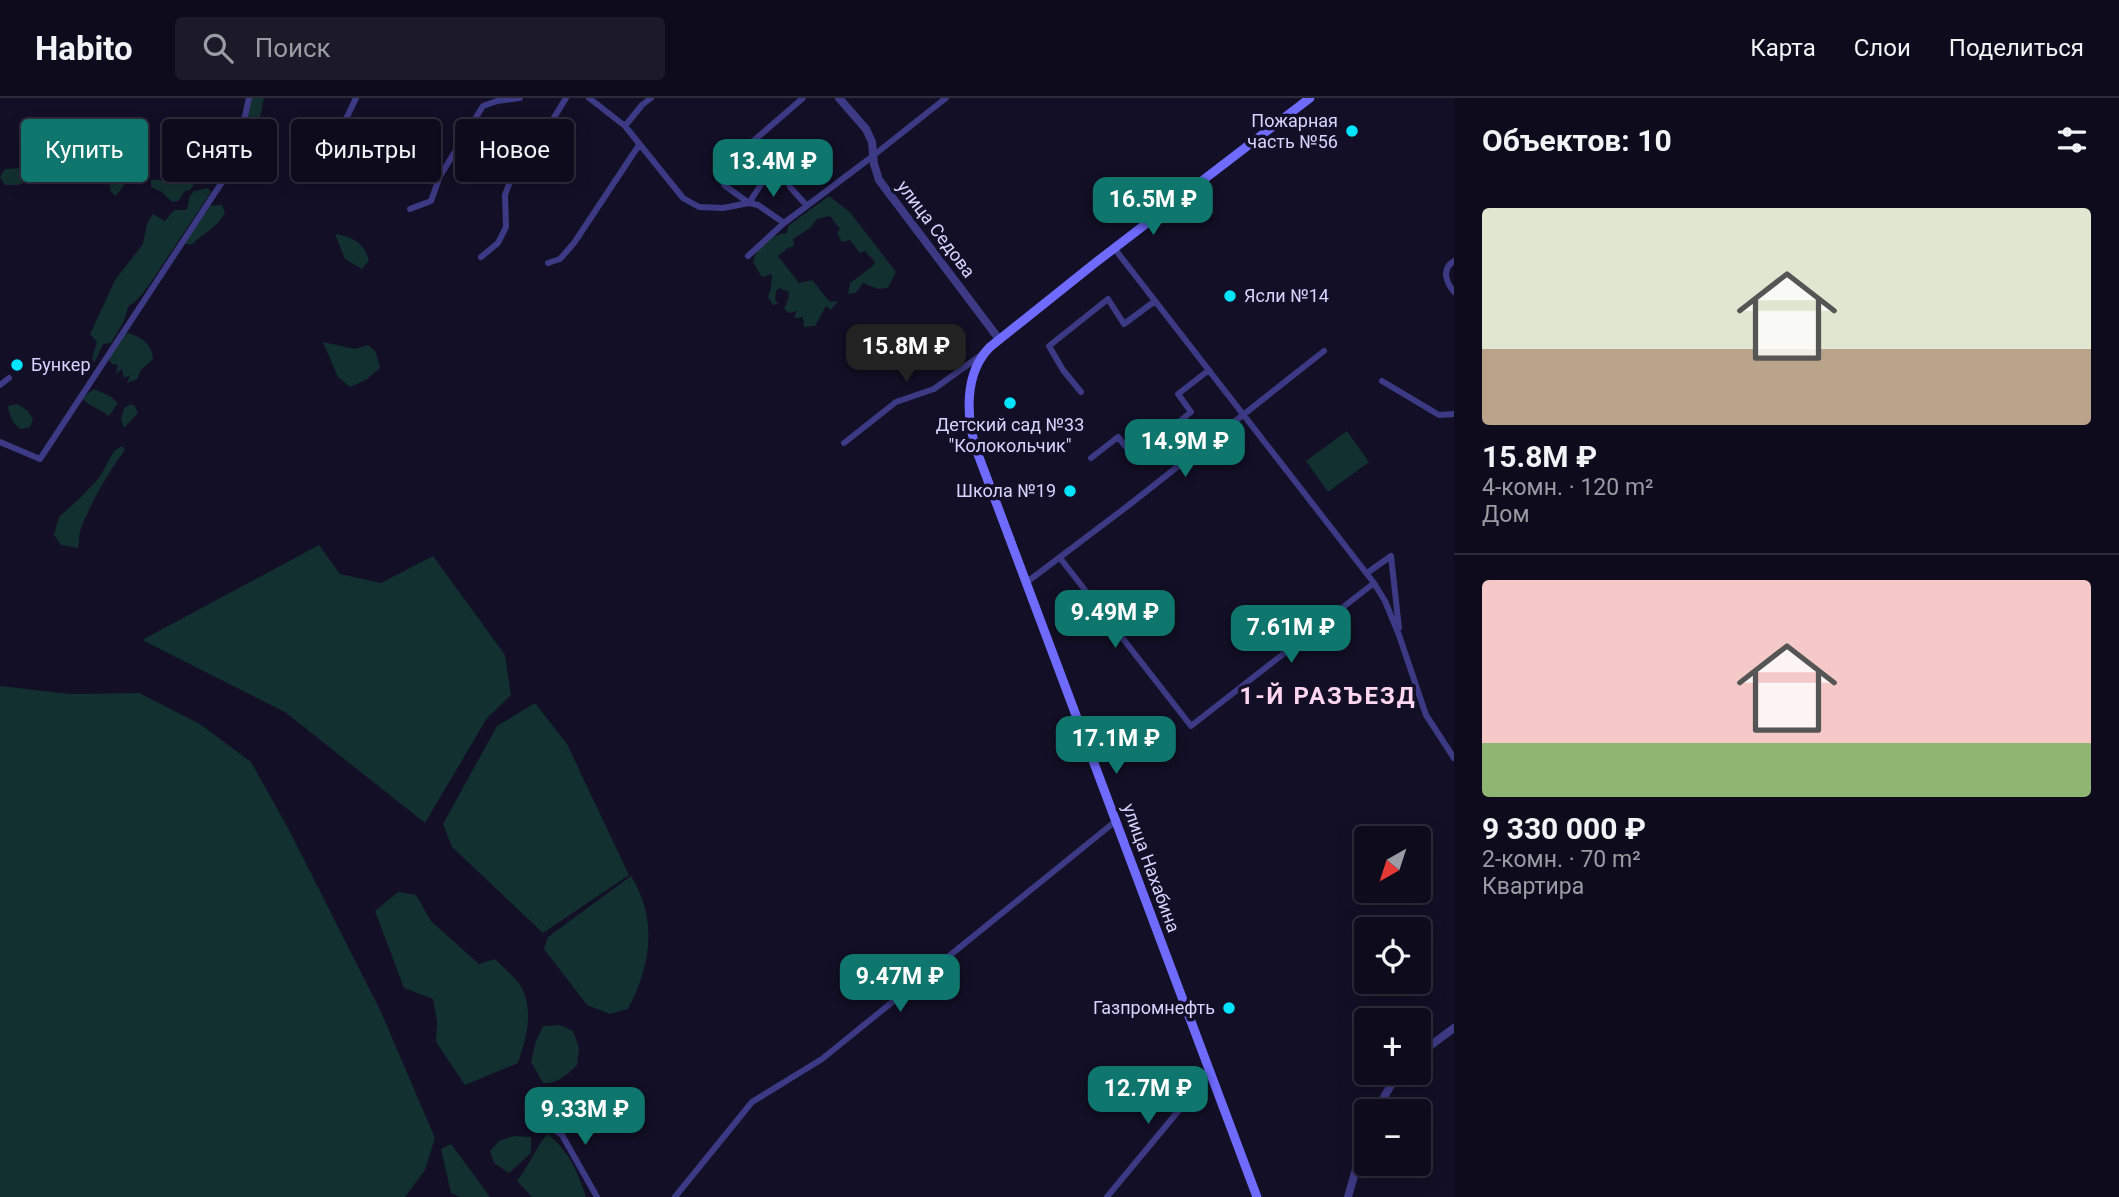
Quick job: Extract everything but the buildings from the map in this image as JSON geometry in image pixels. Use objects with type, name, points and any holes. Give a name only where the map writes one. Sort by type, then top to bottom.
[{"type":"main road","points":[[985,352],[1304,100]]},
{"type":"main road","name":"улица Нахабина","points":[[985,352],[970,392],[971,432],[1257,1197]]},
{"type":"street","points":[[0,442],[40,459],[228,173],[236,157],[249,98]]},
{"type":"street","points":[[346,119],[355,98]]},
{"type":"street","points":[[410,209],[431,201],[440,176],[482,106],[497,100],[520,98]]},
{"type":"street","points":[[481,257],[498,243],[506,227],[505,195],[512,176],[527,162],[566,98]]},
{"type":"street","points":[[589,98],[625,125],[682,198],[699,207],[723,208],[749,203],[765,178]]},
{"type":"street","points":[[625,125],[651,98]]},
{"type":"street","points":[[784,223],[724,185],[728,163],[803,98]]},
{"type":"street","name":"улица Седова","points":[[839,98],[866,129],[873,142],[874,164],[879,180],[999,339]]},
{"type":"street","points":[[748,256],[784,223],[946,98]]},
{"type":"street","points":[[548,263],[560,259],[574,243],[639,145]]},
{"type":"street","points":[[748,145],[769,165],[786,155]]},
{"type":"street","points":[[799,167],[787,177],[790,187],[807,206]]},
{"type":"street","points":[[1114,248],[1374,583],[1385,601],[1399,635],[1426,715],[1454,757]]},
{"type":"street","points":[[1454,261],[1446,273],[1447,284],[1454,292]]},
{"type":"street","points":[[1082,392],[1063,370],[1049,346],[1108,299],[1124,324],[1155,300]]},
{"type":"street","points":[[1027,582],[1325,351]]},
{"type":"street","points":[[844,443],[896,402],[934,389],[985,352]]},
{"type":"street","points":[[1091,458],[1118,437],[1135,458],[1191,412],[1178,394],[1209,370]]},
{"type":"street","points":[[0,385],[9,378]]},
{"type":"street","points":[[1382,382],[1439,415],[1454,414]]},
{"type":"street","points":[[1367,573],[1391,556],[1399,635]]},
{"type":"street","points":[[1060,558],[1191,726],[1374,583]]},
{"type":"street","points":[[675,1197],[752,1101],[822,1059],[1117,820]]},
{"type":"street","points":[[1431,1045],[1454,1028]]},
{"type":"street","points":[[1107,1197],[1180,1109],[1208,1070]]},
{"type":"street","points":[[544,1122],[562,1135],[597,1197]]},
{"type":"street","points":[[1348,1197],[1354,1176]]},
{"type":"green space","points":[[251,98],[264,98],[260,119],[246,119]]},
{"type":"green space","points":[[21,168],[21,182],[28,182],[5,185],[0,177],[5,169]]},
{"type":"green space","points":[[151,180],[194,182],[178,201],[172,202],[162,192],[151,187]]},
{"type":"green space","points":[[110,182],[124,182],[115,196],[110,190]]},
{"type":"green space","points":[[208,188],[211,192],[149,285],[128,307],[124,321],[111,343],[103,344],[94,363],[92,358],[97,342],[90,334],[115,280],[143,244],[147,224],[153,214],[165,221],[174,210],[187,210],[190,195],[194,191]]},
{"type":"green space","points":[[829,196],[850,212],[896,272],[888,288],[878,289],[863,283],[856,293],[848,294],[850,283],[875,262],[865,251],[860,253],[850,240],[842,242],[837,233],[840,229],[830,216],[817,219],[810,228],[793,239],[794,246],[778,256],[799,283],[812,280],[830,302],[838,301],[831,310],[826,306],[815,326],[804,327],[803,317],[794,318],[797,311],[789,313],[784,309],[789,292],[779,288],[775,299],[778,304],[773,305],[768,297],[772,274],[762,277],[753,262],[757,251],[766,242],[787,233],[788,226]]},
{"type":"green space","points":[[222,205],[225,213],[218,223],[193,244],[184,244],[210,206]]},
{"type":"green space","points":[[335,234],[361,245],[369,260],[362,269],[345,259]]},
{"type":"green space","points":[[128,333],[145,342],[151,349],[153,359],[141,370],[137,379],[127,383],[130,375],[124,378],[122,369],[116,374],[118,365],[112,364],[108,359],[122,336]]},
{"type":"green space","points":[[323,342],[355,349],[368,345],[376,352],[380,368],[366,380],[350,387],[338,377]]},
{"type":"green space","points":[[94,389],[118,403],[109,416],[82,398]]},
{"type":"green space","points":[[17,404],[28,411],[33,419],[30,427],[21,429],[15,425],[8,406]]},
{"type":"green space","points":[[131,404],[138,413],[124,428],[121,419],[124,408]]},
{"type":"green space","points":[[1347,431],[1369,462],[1328,492],[1306,461]]},
{"type":"green space","points":[[122,446],[125,450],[83,523],[78,548],[61,545],[54,535],[59,517],[99,478],[114,451]]},
{"type":"green space","points":[[319,545],[340,574],[381,583],[433,556],[505,655],[511,695],[487,718],[425,823],[285,712],[142,640]]},
{"type":"green space","points":[[0,686],[71,694],[139,693],[200,724],[251,762],[288,828],[381,1012],[435,1138],[425,1170],[405,1197],[0,1197]]},
{"type":"green space","points":[[535,703],[567,744],[629,875],[543,933],[452,847],[443,824],[497,726]]},
{"type":"green space","points":[[631,876],[645,909],[648,926],[646,959],[636,993],[628,1009],[610,1014],[587,1005],[544,949],[548,937]]},
{"type":"green space","points":[[398,892],[416,895],[431,921],[479,964],[495,959],[522,988],[528,1016],[518,1063],[465,1085],[436,1042],[437,1021],[433,999],[404,988],[375,911]]},
{"type":"green space","points":[[560,1025],[573,1031],[579,1048],[577,1065],[557,1081],[543,1083],[531,1062],[536,1041],[543,1026]]},
{"type":"green space","points":[[547,1134],[561,1147],[571,1162],[586,1197],[532,1197],[517,1181]]},
{"type":"green space","points":[[514,1136],[531,1137],[531,1153],[509,1173],[494,1163],[490,1151],[499,1141]]},
{"type":"green space","points":[[451,1144],[490,1197],[460,1197],[451,1193],[441,1149]]},
{"type":"place","name":"Пожарная часть №56","points":[[1352,131]]},
{"type":"place","name":"Ясли №14","points":[[1230,296]]},
{"type":"place","name":"Бункер","points":[[17,365]]},
{"type":"place","name":"Детский сад №33 \"Колокольчик\"","points":[[1010,403]]},
{"type":"place","name":"Школа №19","points":[[1070,491]]},
{"type":"place","name":"Газпромнефть","points":[[1229,1008]]},
{"type":"district","name":"1-Й РАЗЪЕЗД","points":[[1328,696]]}]
